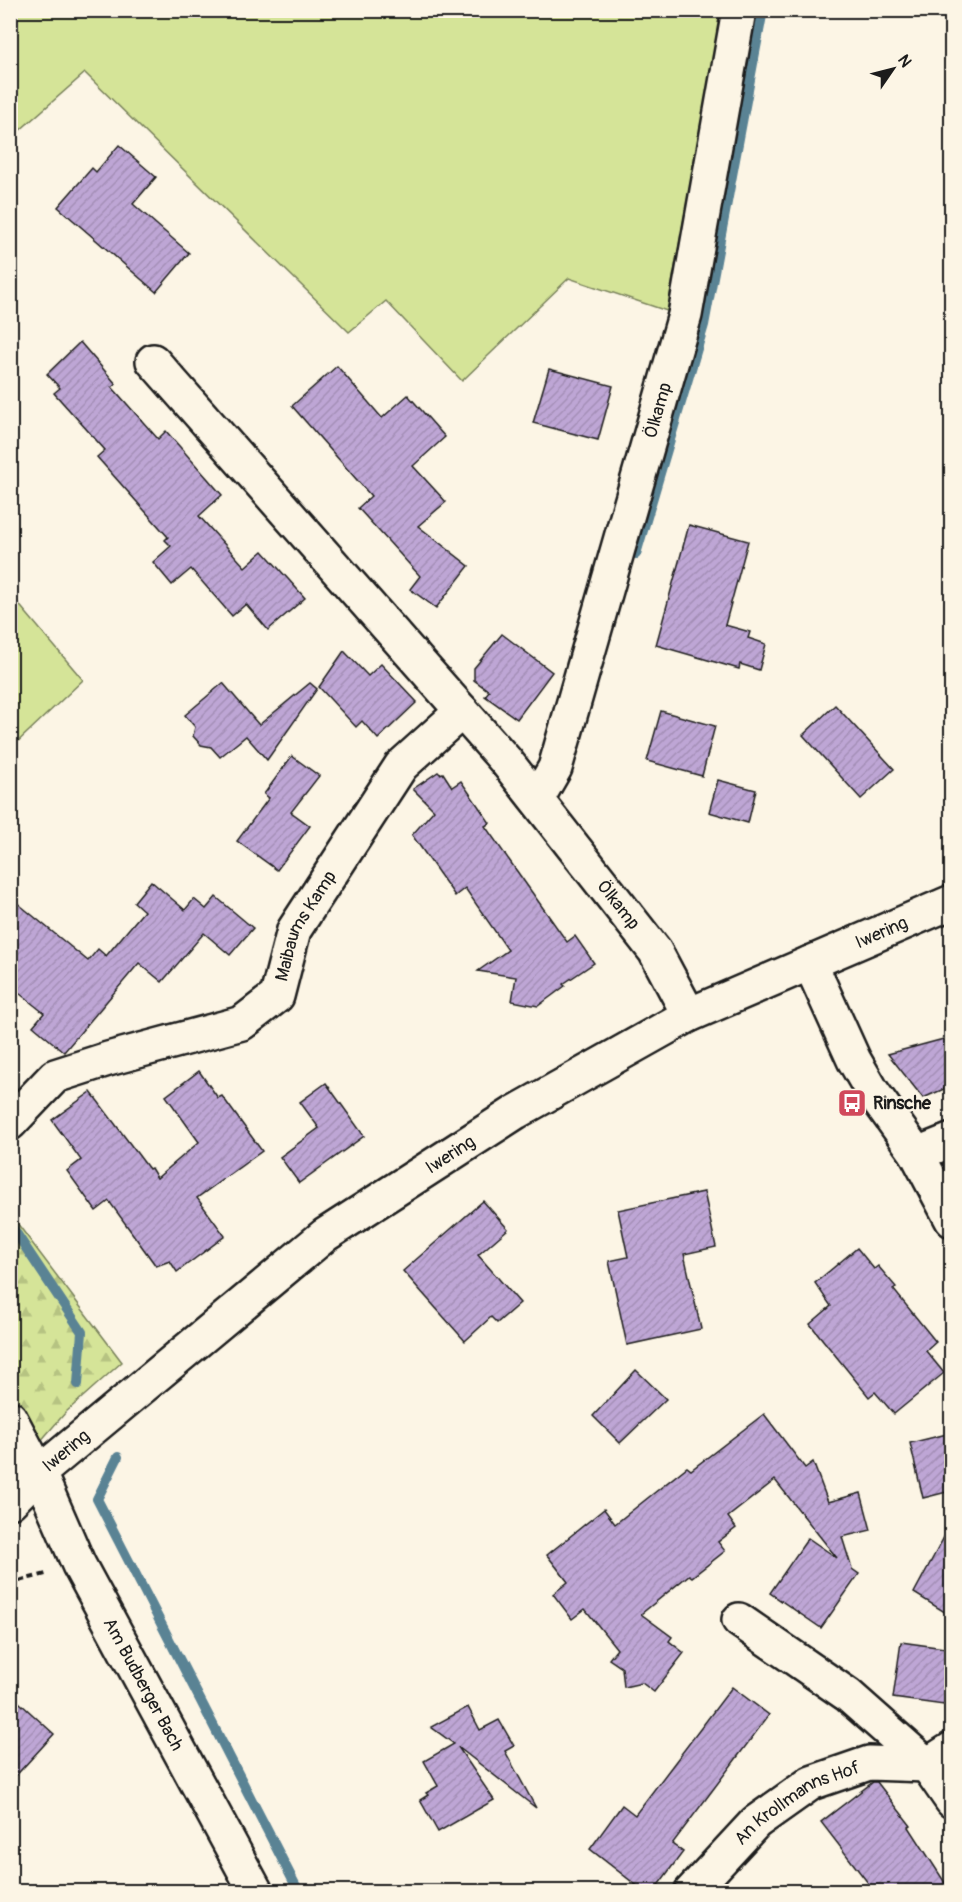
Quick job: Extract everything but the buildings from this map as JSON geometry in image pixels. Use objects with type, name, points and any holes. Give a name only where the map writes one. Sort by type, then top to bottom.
[{"type":"street","name":"Ölkamp","points":[[537,800],[555,768],[685,315],[739,10]]},
{"type":"street","name":"Ölkamp","points":[[153,361],[506,761],[655,951],[689,1015]]},
{"type":"street","name":"Maibaums Kamp","points":[[10,1123],[56,1077],[108,1059],[242,1023],[277,996],[294,930],[300,920],[401,766],[462,711]]},
{"type":"street","name":"Iwering","points":[[10,1502],[39,1473],[325,1235],[516,1112],[689,1015],[951,902]]},
{"type":"street","points":[[810,963],[854,1059],[872,1091],[917,1154],[951,1220]]},
{"type":"street","points":[[917,1154],[951,1140]]},
{"type":"street","name":"Am Budberger Bach","points":[[10,1418],[39,1473],[79,1565],[256,1892]]},
{"type":"street","points":[[740,1620],[939,1757],[951,1801]]},
{"type":"street","name":"An Krollmanns Hof","points":[[691,1892],[756,1822],[811,1783],[869,1763],[939,1757]]},
{"type":"green space","points":[[11,10],[722,11],[667,311],[569,278],[462,381],[386,301],[349,332],[85,73],[11,138]]},
{"type":"green space","points":[[11,595],[83,680],[10,748]]},
{"type":"green space","points":[[11,1215],[122,1362],[66,1412],[11,1475]]},
{"type":"waterway","points":[[636,554],[704,325],[763,10]]},
{"type":"waterway","points":[[10,1224],[82,1332],[78,1384]]},
{"type":"waterway","points":[[118,1457],[97,1499],[299,1892]]},
{"type":"place","name":"Rinsche","points":[[852,1103]]}]
